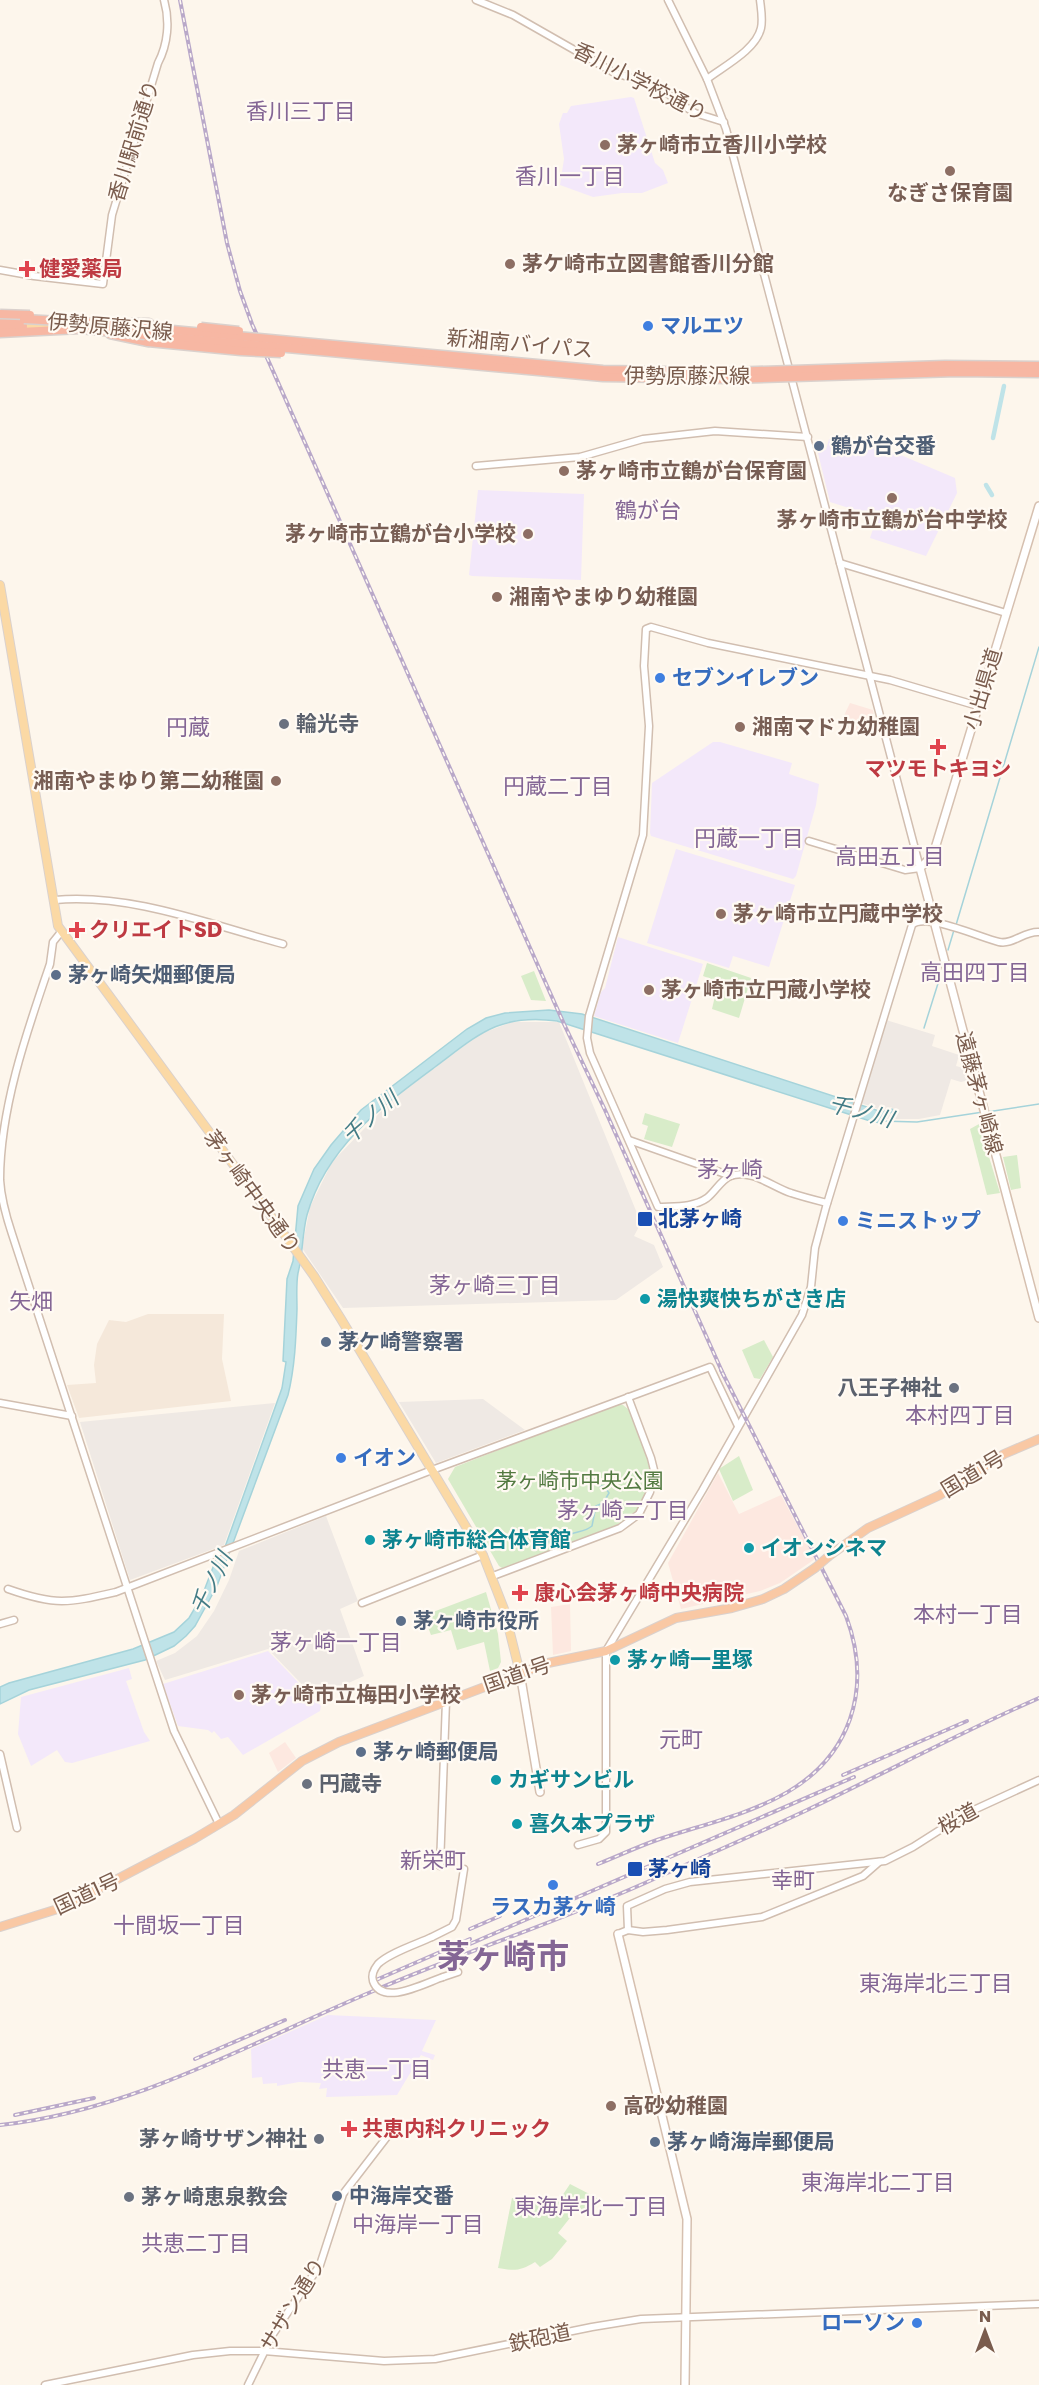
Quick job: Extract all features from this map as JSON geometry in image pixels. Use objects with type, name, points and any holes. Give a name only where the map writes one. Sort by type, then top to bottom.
[{"type":"highway","points":[[0,314],[70,318],[122,325]]},
{"type":"highway","name":"新湘南バイパス","points":[[0,323],[69,321],[562,366],[645,371],[728,372],[945,365],[1039,369]]},
{"type":"highway","name":"新湘南バイパス","points":[[0,323],[80,326],[551,373],[645,378],[739,379],[1039,369]]},
{"type":"highway","points":[[0,333],[149,323],[260,333],[366,348]]},
{"type":"highway","points":[[80,326],[148,342],[256,352],[335,353]]},
{"type":"highway","name":"国道1号","points":[[0,1927],[64,1907],[219,1824],[302,1761],[339,1742],[548,1663],[606,1651],[676,1618],[732,1608],[764,1599],[816,1568],[868,1528],[940,1495],[1004,1454],[1039,1439]]},
{"type":"main road","name":"伊勢原藤沢線","points":[[80,326],[220,338]]},
{"type":"main road","name":"伊勢原藤沢線","points":[[300,346],[603,371],[686,374],[1039,369]]},
{"type":"main road","name":"伊勢原藤沢線","points":[[790,374],[983,363],[1039,369]]},
{"type":"main road","name":"小出県道","points":[[920,868],[933,855],[1039,506]]},
{"type":"main road","name":"茅ヶ崎中央通り","points":[[0,585],[55,900],[56,920],[61,932],[304,1262],[341,1319],[483,1555],[493,1576],[520,1673],[540,1792]]},
{"type":"main road","name":"遠藤茅ヶ崎線","points":[[920,868],[1039,1318]]},
{"type":"main road","points":[[618,1934],[687,2219],[685,2385]]},
{"type":"street","name":"香川駅前通り","points":[[0,270],[103,284],[112,215],[158,63],[166,45],[167,12],[164,0]]},
{"type":"street","name":"香川小学校通り","points":[[476,0],[526,21],[613,72],[663,89],[684,108],[724,122]]},
{"type":"street","points":[[668,0],[707,79],[724,122],[920,868],[905,870],[809,841]]},
{"type":"street","points":[[707,79],[748,48],[757,37],[762,24],[760,0]]},
{"type":"street","points":[[476,466],[580,457],[643,439],[715,431],[808,436]]},
{"type":"street","points":[[840,563],[1006,613]]},
{"type":"street","points":[[731,1176],[722,1182],[708,1198],[696,1204],[658,1207],[592,1061],[588,1046],[589,1016],[643,835],[649,726],[644,672],[646,629],[651,627],[714,644],[868,675],[978,706]]},
{"type":"street","points":[[55,900],[133,903],[283,944]]},
{"type":"street","points":[[578,1845],[599,1839],[606,1832],[606,1651],[698,1499],[787,1344],[806,1305],[812,1282],[817,1239],[910,930],[916,921],[933,922],[1003,942],[1011,941],[1030,932],[1039,932]]},
{"type":"street","points":[[61,932],[53,942],[50,964],[10,1094],[0,1181],[2,1198],[174,1731],[219,1824]]},
{"type":"street","points":[[629,1140],[731,1176],[747,1176],[770,1182],[789,1193],[827,1203]]},
{"type":"street","points":[[8,1589],[39,1599],[59,1602],[82,1600],[128,1587],[432,1470],[710,1367],[738,1426]]},
{"type":"street","points":[[493,1576],[621,1528],[639,1514],[650,1492],[654,1470],[628,1397]]},
{"type":"street","points":[[0,1403],[72,1416]]},
{"type":"street","points":[[362,1603],[483,1555]]},
{"type":"street","points":[[0,1624],[14,1620]]},
{"type":"street","points":[[440,1866],[446,1701]]},
{"type":"street","points":[[0,1754],[17,1828]]},
{"type":"street","name":"桜道","points":[[880,1862],[913,1846],[965,1814],[1039,1780]]},
{"type":"street","points":[[628,1930],[627,1905],[678,1885],[742,1875],[880,1862]]},
{"type":"street","points":[[618,1934],[628,1930],[643,1932],[667,1930],[762,1917],[864,1875],[880,1862]]},
{"type":"street","points":[[458,1972],[402,1991],[386,1994],[379,1990],[372,1979],[373,1972],[381,1961],[452,1927],[456,1920],[464,1869]]},
{"type":"street","name":"サザン通り","points":[[248,2385],[264,2351],[320,2265],[343,2194],[390,2133]]},
{"type":"street","name":"鉄砲道","points":[[45,2385],[203,2354],[264,2351],[384,2361],[435,2359],[621,2321],[1039,2304]]},
{"type":"shaded area","name":"茅ヶ崎市立香川小学校","points":[[634,98],[655,163],[663,170],[668,183],[642,193],[593,197],[560,185],[564,159],[559,124],[563,113],[567,113],[571,106]]},
{"type":"shaded area","name":"茅ヶ崎市立鶴が台中学校","points":[[829,439],[870,442],[955,478],[957,493],[926,556],[870,538],[877,517],[830,502],[817,449],[826,450]]},
{"type":"shaded area","name":"茅ヶ崎市立鶴が台小学校","points":[[478,490],[584,494],[581,580],[469,575]]},
{"type":"shaded area","points":[[850,703],[873,710],[877,735],[839,726]]},
{"type":"shaded area","points":[[713,742],[792,763],[789,774],[819,784],[816,805],[796,876],[793,879],[651,836],[652,783]]},
{"type":"shaded area","name":"茅ヶ崎市立円蔵中学校","points":[[676,849],[795,885],[769,967],[733,956],[729,968],[647,943]]},
{"type":"shaded area","name":"茅ヶ崎市立円蔵小学校","points":[[618,937],[703,964],[678,1043],[594,1016],[601,992],[605,988]]},
{"type":"shaded area","points":[[886,1020],[935,1035],[932,1046],[959,1055],[956,1066],[967,1069],[969,1080],[961,1082],[951,1079],[940,1115],[919,1119],[882,1119],[895,1111],[891,1107],[884,1111],[861,1103]]},
{"type":"shaded area","points":[[512,1022],[559,1022],[641,1223],[634,1236],[654,1245],[663,1267],[616,1300],[343,1308],[302,1248],[310,1207],[332,1162],[393,1099],[480,1034]]},
{"type":"shaded area","points":[[148,1314],[224,1314],[222,1359],[231,1401],[79,1418],[67,1385],[96,1383],[94,1365],[97,1344],[109,1320],[126,1322]]},
{"type":"shaded area","points":[[483,1399],[525,1430],[436,1463],[399,1402]]},
{"type":"shaded area","points":[[275,1403],[224,1545],[130,1580],[80,1422]]},
{"type":"shaded area","points":[[718,1473],[739,1514],[781,1495],[815,1559],[780,1583],[760,1591],[681,1609],[668,1563]]},
{"type":"shaded area","points":[[326,1516],[358,1601],[340,1609],[364,1676],[315,1698],[268,1649],[165,1680],[156,1661],[175,1653],[197,1636],[214,1611],[229,1580],[239,1551]]},
{"type":"shaded area","points":[[570,1604],[571,1651],[553,1655],[551,1607]]},
{"type":"shaded area","name":"茅ヶ崎市立梅田小学校","points":[[268,1651],[321,1706],[320,1711],[243,1755],[228,1737],[221,1739],[214,1731],[212,1733],[208,1730],[178,1726],[163,1684]]},
{"type":"shaded area","points":[[129,1668],[132,1679],[126,1681],[144,1732],[150,1741],[72,1763],[65,1762],[57,1750],[31,1766],[18,1734],[21,1697]]},
{"type":"shaded area","points":[[285,1742],[296,1758],[278,1772],[269,1753]]},
{"type":"shaded area","points":[[328,2015],[436,2020],[422,2051],[435,2055],[433,2060],[421,2055],[397,2095],[326,2097],[327,2088],[319,2089],[321,2083],[299,2082],[277,2086],[277,2083],[263,2084],[262,2077],[252,2078],[251,2049]]},
{"type":"green space","points":[[707,963],[751,978],[739,1018],[712,1009],[715,996],[711,979],[703,976]]},
{"type":"green space","points":[[534,971],[546,1001],[531,1000],[521,976]]},
{"type":"green space","points":[[645,1113],[680,1124],[672,1147],[644,1139],[648,1126],[642,1124]]},
{"type":"green space","points":[[979,1124],[1000,1193],[987,1195],[970,1129]]},
{"type":"green space","points":[[1017,1155],[1021,1188],[1011,1190],[1003,1157]]},
{"type":"green space","points":[[764,1340],[773,1357],[760,1379],[754,1378],[742,1350]]},
{"type":"green space","name":"茅ヶ崎市中央公園","points":[[616,1404],[628,1409],[645,1449],[651,1482],[641,1508],[629,1520],[582,1540],[502,1568],[499,1566],[448,1479],[455,1467]]},
{"type":"green space","points":[[739,1456],[753,1490],[733,1501],[719,1469]]},
{"type":"green space","points":[[486,1592],[498,1634],[501,1662],[498,1668],[490,1671],[484,1642],[457,1650],[451,1630],[431,1635],[425,1619],[433,1612]]},
{"type":"green space","points":[[570,2184],[601,2200],[588,2216],[577,2209],[558,2233],[567,2241],[552,2259],[540,2267],[535,2262],[517,2270],[498,2268],[512,2198],[554,2208]]},
{"type":"water","points":[[549,1010],[582,1014],[882,1112],[892,1109],[894,1111],[881,1117],[880,1123],[867,1120],[557,1021],[520,1020],[490,1029],[477,1036],[395,1097],[358,1130],[327,1169],[316,1191],[305,1222],[297,1277],[295,1352],[288,1395],[217,1586],[195,1626],[174,1646],[145,1660],[29,1690],[0,1704],[0,1687],[133,1649],[174,1632],[189,1618],[202,1596],[220,1549],[225,1547],[282,1388],[286,1362],[283,1361],[287,1279],[293,1261],[298,1206],[314,1169],[361,1110],[467,1029],[486,1018],[505,1013]]},
{"type":"waterway","points":[[993,438],[1004,386]]},
{"type":"waterway","points":[[986,485],[992,495]]},
{"type":"waterway","points":[[956,925],[1039,647]]},
{"type":"waterway","points":[[948,950],[954,930]]},
{"type":"waterway","points":[[924,1028],[940,977]]},
{"type":"waterway","name":"千ノ川","points":[[987,1112],[1039,1104]]},
{"type":"waterway","name":"千ノ川","points":[[880,1121],[917,1122],[983,1112]]},
{"type":"waterway","points":[[536,1541],[551,1542],[592,1526],[596,1506],[603,1503],[609,1493],[604,1486],[600,1486]]},
{"type":"railway","points":[[180,0],[227,243],[252,324],[564,1024],[724,1376]]},
{"type":"railway","points":[[598,1864],[657,1840],[742,1813],[795,1787],[818,1769],[836,1747],[854,1706],[857,1680],[856,1655],[846,1616],[721,1370]]},
{"type":"railway","points":[[0,2125],[49,2117],[97,2105],[190,2072],[405,1978],[645,1883],[805,1811],[1039,1698]]},
{"type":"railway","points":[[843,1775],[967,1721]]},
{"type":"railway","points":[[463,1947],[854,1777]]},
{"type":"railway","points":[[470,1929],[500,1916]]},
{"type":"railway","points":[[376,1980],[470,1939]]},
{"type":"railway","points":[[195,2059],[285,2020]]},
{"type":"railway","points":[[15,2115],[94,2098]]},
{"type":"place","name":"茅ヶ崎市立香川小学校","points":[[605,145]]},
{"type":"place","name":"なぎさ保育園","points":[[950,171]]},
{"type":"place","name":"茅ケ崎市立図書館香川分館","points":[[510,264]]},
{"type":"place","name":"健愛薬局","points":[[27,269]]},
{"type":"place","name":"マルエツ","points":[[648,326]]},
{"type":"place","name":"鶴が台交番","points":[[819,446]]},
{"type":"place","name":"茅ヶ崎市立鶴が台保育園","points":[[564,471]]},
{"type":"place","name":"茅ヶ崎市立鶴が台中学校","points":[[892,498]]},
{"type":"place","name":"茅ヶ崎市立鶴が台小学校","points":[[528,534]]},
{"type":"place","name":"湘南やまゆり幼稚園","points":[[497,597]]},
{"type":"place","name":"セブンイレブン","points":[[660,678]]},
{"type":"place","name":"輪光寺","points":[[284,724]]},
{"type":"place","name":"湘南マドカ幼稚園","points":[[740,727]]},
{"type":"place","name":"マツモトキヨシ","points":[[938,747]]},
{"type":"place","name":"湘南やまゆり第二幼稚園","points":[[276,781]]},
{"type":"place","name":"茅ヶ崎市立円蔵中学校","points":[[721,914]]},
{"type":"place","name":"クリエイトSD","points":[[77,930]]},
{"type":"place","name":"茅ヶ崎矢畑郵便局","points":[[56,975]]},
{"type":"place","name":"茅ヶ崎市立円蔵小学校","points":[[649,990]]},
{"type":"place","name":"北茅ヶ崎","points":[[645,1219]]},
{"type":"place","name":"ミニストップ","points":[[843,1221]]},
{"type":"place","name":"湯快爽快ちがさき店","points":[[645,1299]]},
{"type":"place","name":"茅ケ崎警察署","points":[[326,1342]]},
{"type":"place","name":"八王子神社","points":[[954,1388]]},
{"type":"place","name":"イオン","points":[[341,1458]]},
{"type":"place","name":"茅ヶ崎市総合体育館","points":[[370,1540]]},
{"type":"place","name":"イオンシネマ","points":[[749,1548]]},
{"type":"place","name":"康心会茅ヶ崎中央病院","points":[[520,1593]]},
{"type":"place","name":"茅ヶ崎市役所","points":[[401,1621]]},
{"type":"place","name":"茅ヶ崎一里塚","points":[[615,1660]]},
{"type":"place","name":"茅ヶ崎市立梅田小学校","points":[[239,1695]]},
{"type":"place","name":"茅ヶ崎郵便局","points":[[361,1752]]},
{"type":"place","name":"カギサンビル","points":[[496,1780]]},
{"type":"place","name":"円蔵寺","points":[[307,1784]]},
{"type":"place","name":"喜久本プラザ","points":[[517,1824]]},
{"type":"place","name":"茅ヶ崎","points":[[635,1869]]},
{"type":"place","name":"ラスカ茅ヶ崎","points":[[553,1885]]},
{"type":"place","name":"高砂幼稚園","points":[[611,2106]]},
{"type":"place","name":"共恵内科クリニック","points":[[349,2129]]},
{"type":"place","name":"茅ヶ崎サザン神社","points":[[319,2139]]},
{"type":"place","name":"茅ヶ崎海岸郵便局","points":[[655,2142]]},
{"type":"place","name":"中海岸交番","points":[[337,2196]]},
{"type":"place","name":"茅ヶ崎恵泉教会","points":[[129,2197]]},
{"type":"place","name":"ローソン","points":[[917,2323]]},
{"type":"district","name":"香川三丁目","points":[[301,111]]},
{"type":"district","name":"香川一丁目","points":[[570,176]]},
{"type":"district","name":"鶴が台","points":[[648,510]]},
{"type":"district","name":"円蔵","points":[[188,727]]},
{"type":"district","name":"円蔵二丁目","points":[[558,786]]},
{"type":"district","name":"円蔵一丁目","points":[[749,838]]},
{"type":"district","name":"高田五丁目","points":[[890,856]]},
{"type":"district","name":"高田四丁目","points":[[975,972]]},
{"type":"district","name":"茅ヶ崎","points":[[730,1169]]},
{"type":"district","name":"茅ヶ崎三丁目","points":[[495,1285]]},
{"type":"district","name":"矢畑","points":[[31,1301]]},
{"type":"district","name":"本村四丁目","points":[[960,1415]]},
{"type":"district","name":"茅ヶ崎二丁目","points":[[623,1510]]},
{"type":"district","name":"本村一丁目","points":[[968,1614]]},
{"type":"district","name":"茅ヶ崎一丁目","points":[[336,1642]]},
{"type":"district","name":"元町","points":[[681,1739]]},
{"type":"district","name":"新栄町","points":[[433,1860]]},
{"type":"district","name":"幸町","points":[[793,1880]]},
{"type":"district","name":"十間坂一丁目","points":[[179,1925]]},
{"type":"district","name":"茅ヶ崎市","points":[[503,1956]]},
{"type":"district","name":"東海岸北三丁目","points":[[936,1983]]},
{"type":"district","name":"共恵一丁目","points":[[377,2069]]},
{"type":"district","name":"東海岸北二丁目","points":[[878,2182]]},
{"type":"district","name":"東海岸北一丁目","points":[[591,2206]]},
{"type":"district","name":"中海岸一丁目","points":[[418,2224]]},
{"type":"district","name":"共恵二丁目","points":[[196,2243]]}]
